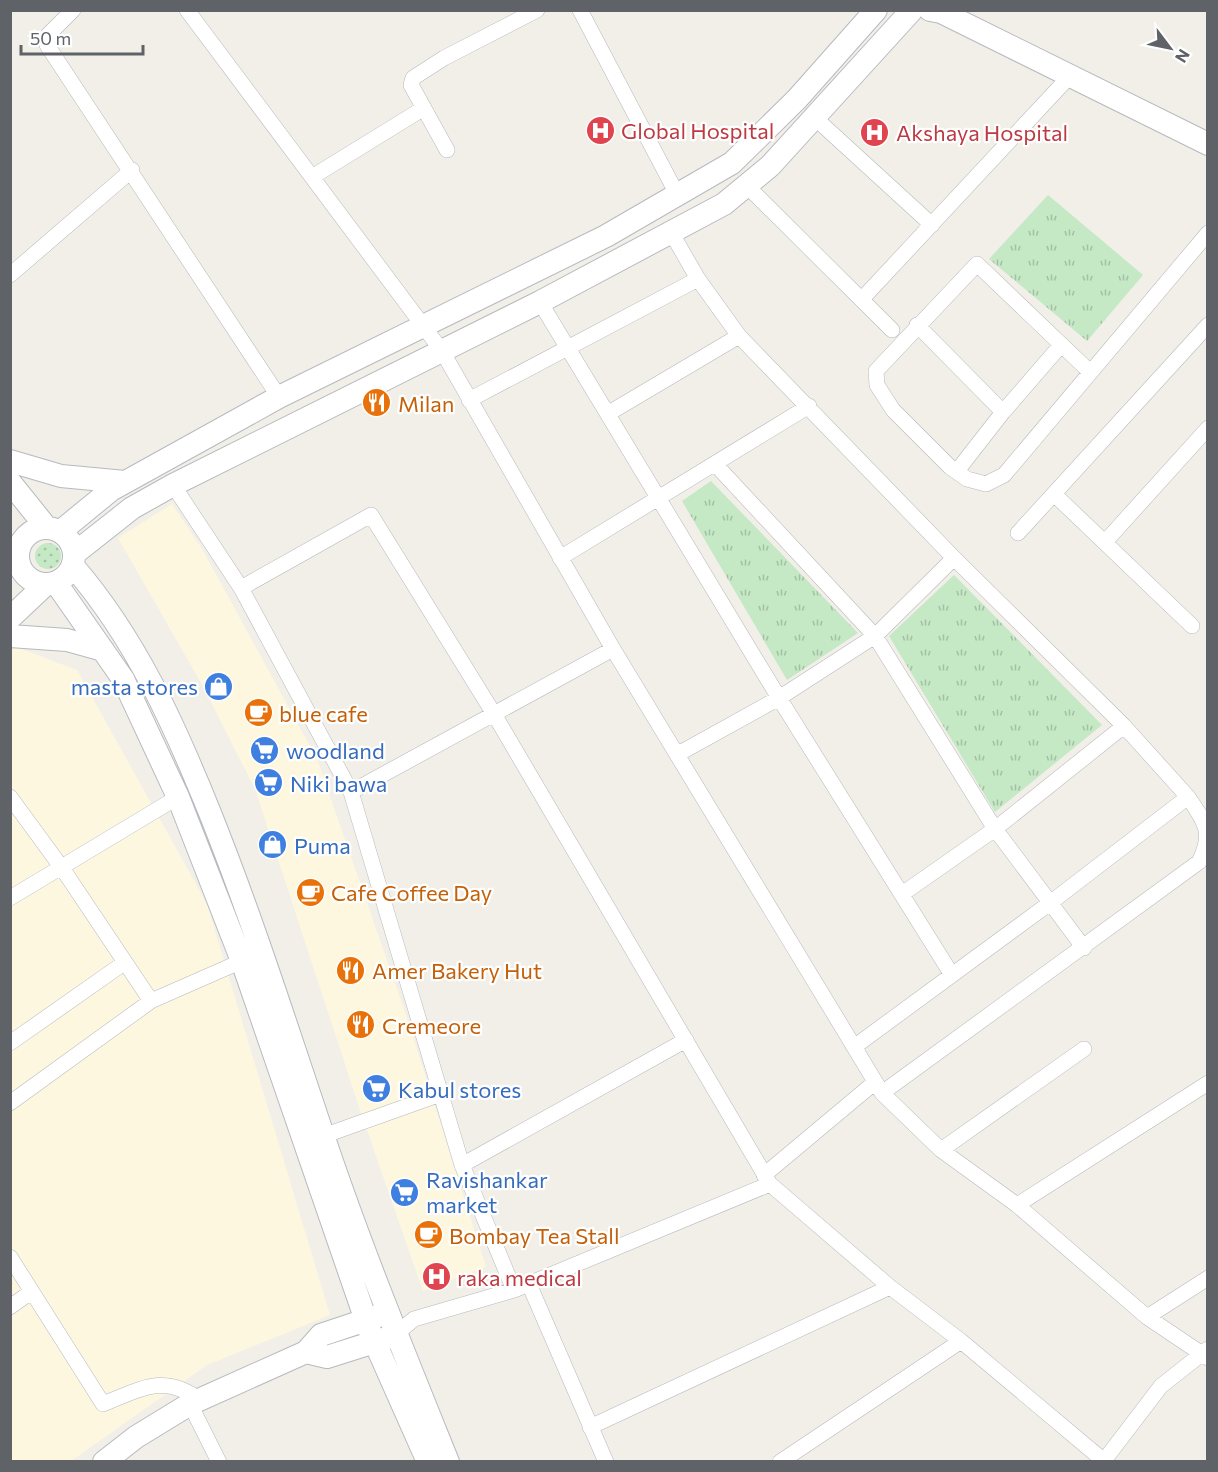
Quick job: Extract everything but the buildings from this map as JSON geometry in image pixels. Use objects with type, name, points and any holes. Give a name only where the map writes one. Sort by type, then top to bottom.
[{"type":"main road","points":[[428,1461],[375,1343],[242,961],[178,797],[128,689],[103,650],[50,584],[33,582],[23,573],[15,549],[38,528],[53,529],[125,482],[279,397],[606,236],[732,163],[797,99],[876,10]]},
{"type":"main road","points":[[10,618],[50,584],[66,576],[74,560],[132,508],[173,485],[540,302],[724,204],[747,186],[815,118],[912,10]]},
{"type":"main road","points":[[937,11],[1208,144]]},
{"type":"main road","points":[[10,461],[61,476],[125,482]]},
{"type":"main road","points":[[10,482],[53,529],[70,541],[74,560],[120,627],[153,681],[180,737],[246,902],[323,1136],[388,1313],[448,1461]]},
{"type":"main road","points":[[10,636],[67,640],[103,650]]},
{"type":"main road","points":[[104,1461],[136,1437],[195,1402],[306,1352],[321,1335],[388,1313]]},
{"type":"main road","points":[[306,1352],[327,1357],[375,1343],[396,1334]]},
{"type":"street","points":[[73,10],[48,35],[47,45],[132,170],[279,397]]},
{"type":"street","points":[[187,10],[442,351],[613,649],[878,1088],[941,1150],[1017,1206],[1147,1317],[1205,1353],[1161,1386],[1103,1461],[961,1341],[890,1287],[767,1180],[494,714],[371,515],[241,588]]},
{"type":"street","points":[[447,150],[411,85],[416,75],[537,10]]},
{"type":"street","points":[[580,10],[678,196]]},
{"type":"street","points":[[862,299],[1069,77]]},
{"type":"street","points":[[312,177],[424,108]]},
{"type":"street","points":[[815,118],[932,225]]},
{"type":"street","points":[[10,275],[132,170]]},
{"type":"street","points":[[747,186],[892,330]]},
{"type":"street","points":[[396,1334],[414,1319],[514,1290],[767,1180],[878,1088],[1084,948],[1199,862],[1208,845],[1206,830],[1188,797],[1124,726],[954,558],[739,336],[698,279],[670,232]]},
{"type":"street","points":[[1089,371],[977,264],[876,371],[877,385],[893,410],[967,479],[986,484],[1004,475],[1089,371],[1208,233]]},
{"type":"street","points":[[469,400],[698,279]]},
{"type":"street","points":[[540,302],[779,698],[952,975]]},
{"type":"street","points":[[917,325],[1003,412]]},
{"type":"street","points":[[1018,532],[1055,495],[1207,328]]},
{"type":"street","points":[[609,413],[739,336]]},
{"type":"street","points":[[957,471],[1003,412],[1061,345]]},
{"type":"street","points":[[560,558],[809,406]]},
{"type":"street","points":[[1105,542],[1208,428]]},
{"type":"street","points":[[715,464],[875,636],[995,829],[1084,948]]},
{"type":"street","points":[[173,485],[241,588],[351,792],[462,1165],[514,1290]]},
{"type":"street","points":[[1055,495],[1192,626]]},
{"type":"street","points":[[678,754],[779,698],[875,636],[954,558]]},
{"type":"street","points":[[351,792],[613,649]]},
{"type":"street","points":[[902,894],[995,829],[1124,726]]},
{"type":"street","points":[[10,797],[62,868],[151,1001]]},
{"type":"street","points":[[10,898],[178,797]]},
{"type":"street","points":[[854,1047],[1050,903],[1188,797]]},
{"type":"street","points":[[13,1095],[151,1001],[242,961]]},
{"type":"street","points":[[10,1043],[124,963]]},
{"type":"street","points":[[462,1165],[686,1040]]},
{"type":"street","points":[[941,1150],[1084,1049]]},
{"type":"street","points":[[1017,1206],[1208,1083]]},
{"type":"street","points":[[323,1136],[441,1094]]},
{"type":"street","points":[[10,1257],[103,1404],[146,1387],[170,1384],[184,1388],[195,1402],[219,1461]]},
{"type":"street","points":[[1147,1317],[1208,1278]]},
{"type":"street","points":[[529,1284],[606,1461]]},
{"type":"street","points":[[590,1427],[890,1287]]},
{"type":"street","points":[[10,1307],[31,1292]]},
{"type":"street","points":[[388,1313],[414,1319]]},
{"type":"street","points":[[780,1461],[961,1341]]},
{"type":"shaded area","points":[[172,504],[202,549],[317,759],[407,1018],[486,1267],[423,1291],[361,1113],[255,789],[205,690],[118,538]]},
{"type":"shaded area","points":[[16,647],[77,670],[207,904],[330,1315],[207,1365],[71,1461],[11,1462],[10,651]]},
{"type":"green space","points":[[1048,195],[1143,275],[1087,341],[989,259]]},
{"type":"green space","points":[[711,481],[858,633],[787,680],[682,501]]},
{"type":"green space","points":[[48,543],[57,547],[61,556],[57,565],[48,569],[39,565],[35,556],[39,547]]},
{"type":"green space","points":[[954,575],[1102,725],[995,812],[889,636]]},
{"type":"place","name":"Global Hospital","points":[[600,130]]},
{"type":"place","name":"Akshaya Hospital","points":[[875,132]]},
{"type":"place","name":"Milan","points":[[377,403]]},
{"type":"place","name":"masta stores","points":[[219,686]]},
{"type":"place","name":"blue cafe","points":[[258,713]]},
{"type":"place","name":"woodland","points":[[265,750]]},
{"type":"place","name":"Niki bawa","points":[[269,783]]},
{"type":"place","name":"Puma","points":[[273,845]]},
{"type":"place","name":"Cafe Coffee Day","points":[[310,892]]},
{"type":"place","name":"Amer Bakery Hut","points":[[351,970]]},
{"type":"place","name":"Cremeore","points":[[361,1025]]},
{"type":"place","name":"Kabul stores","points":[[377,1089]]},
{"type":"place","name":"Ravishankar market","points":[[405,1192]]},
{"type":"place","name":"Bombay Tea Stall","points":[[428,1235]]},
{"type":"place","name":"raka medical","points":[[436,1277]]}]
